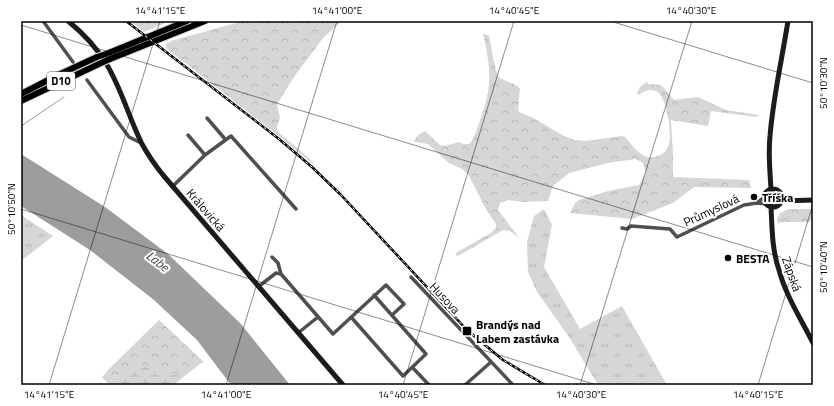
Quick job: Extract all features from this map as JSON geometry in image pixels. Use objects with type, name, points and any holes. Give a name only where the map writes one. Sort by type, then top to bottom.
[{"type":"highway","name":"D10","points":[[21,101],[99,60],[106,54],[187,21]]},
{"type":"highway","name":"D10","points":[[21,94],[58,75],[99,60],[110,59],[204,21]]},
{"type":"main road","name":"Královická","points":[[68,21],[96,48],[107,64],[116,81],[142,143],[172,187],[343,385]]},
{"type":"main road","points":[[771,189],[770,137],[774,96],[788,21]]},
{"type":"main road","points":[[781,201],[782,197],[780,191],[771,189],[766,192],[764,197],[769,205],[777,205],[781,201],[813,200]]},
{"type":"main road","name":"Zápská","points":[[769,205],[779,271],[789,296],[813,342]]},
{"type":"street","points":[[42,21],[74,62]]},
{"type":"street","name":"Královická","points":[[87,80],[129,137],[136,142],[142,143]]},
{"type":"street","points":[[207,118],[225,139]]},
{"type":"street","points":[[188,135],[205,155]]},
{"type":"street","points":[[172,187],[205,155],[231,136],[296,209]]},
{"type":"street","points":[[757,203],[764,197]]},
{"type":"street","name":"Průmyslová","points":[[622,228],[628,229],[631,226],[670,228],[677,237],[744,205],[757,203],[769,205]]},
{"type":"street","points":[[272,257],[278,263],[281,274],[334,334],[386,285],[404,304],[392,315]]},
{"type":"street","points":[[258,287],[276,273],[281,274]]},
{"type":"street","name":"Husova","points":[[411,277],[513,385]]},
{"type":"street","points":[[351,318],[403,376],[413,368],[426,354],[374,295]]},
{"type":"street","points":[[298,333],[318,316]]},
{"type":"street","points":[[465,385],[490,362]]},
{"type":"street","points":[[413,368],[429,385]]},
{"type":"green space","points":[[130,21],[170,21],[144,32]]},
{"type":"green space","points":[[243,21],[342,21],[324,37],[296,74],[277,104],[280,118],[277,131],[310,159],[314,165],[167,49],[165,45],[171,41]]},
{"type":"green space","points":[[483,33],[489,36],[495,65],[500,78],[520,88],[519,112],[533,118],[564,136],[575,140],[586,141],[622,136],[625,137],[638,151],[646,156],[653,157],[664,153],[667,149],[670,135],[667,111],[662,97],[657,91],[649,90],[639,95],[637,93],[640,87],[646,82],[649,84],[661,85],[674,100],[698,97],[726,110],[759,115],[756,117],[711,111],[708,126],[671,120],[673,177],[749,180],[751,188],[694,187],[673,203],[632,219],[570,213],[575,203],[579,200],[608,191],[639,185],[646,173],[643,163],[635,159],[608,163],[569,173],[553,186],[548,201],[522,202],[508,200],[500,203],[498,210],[519,238],[510,231],[503,230],[458,256],[456,255],[455,254],[459,251],[491,233],[496,228],[496,224],[487,211],[468,174],[462,169],[449,163],[428,144],[414,141],[418,135],[425,131],[440,145],[445,146],[459,142],[469,144],[472,141],[484,111],[489,89],[488,57]]},
{"type":"green space","points":[[773,191],[778,193],[780,198],[778,203],[773,205],[768,203],[766,198],[768,193]]},
{"type":"green space","points":[[544,209],[552,225],[544,267],[580,329],[622,306],[667,385],[598,385],[569,337],[537,292],[528,272],[527,242],[534,216]]},
{"type":"green space","points":[[789,209],[813,209],[812,220],[809,222],[781,222],[778,224],[777,219],[780,213]]},
{"type":"green space","points":[[21,215],[53,236],[21,261]]},
{"type":"green space","points":[[159,320],[204,362],[175,384],[150,377],[126,385],[111,385],[102,378],[107,371]]},
{"type":"green space","points":[[140,365],[180,377],[173,380],[169,385],[116,385]]},
{"type":"water","name":"Labe","points":[[21,154],[105,207],[168,254],[241,324],[290,385],[231,385],[197,340],[154,300],[90,250],[21,206]]},
{"type":"waterway","points":[[21,127],[64,97]]},
{"type":"railway","points":[[126,21],[279,139],[312,167],[341,195],[467,330],[503,360],[545,385]]},
{"type":"place","name":"Tříška","points":[[754,197]]},
{"type":"place","name":"BESTA","points":[[728,258]]},
{"type":"place","name":"Brandýs nad Labem zastávka","points":[[467,331]]}]
